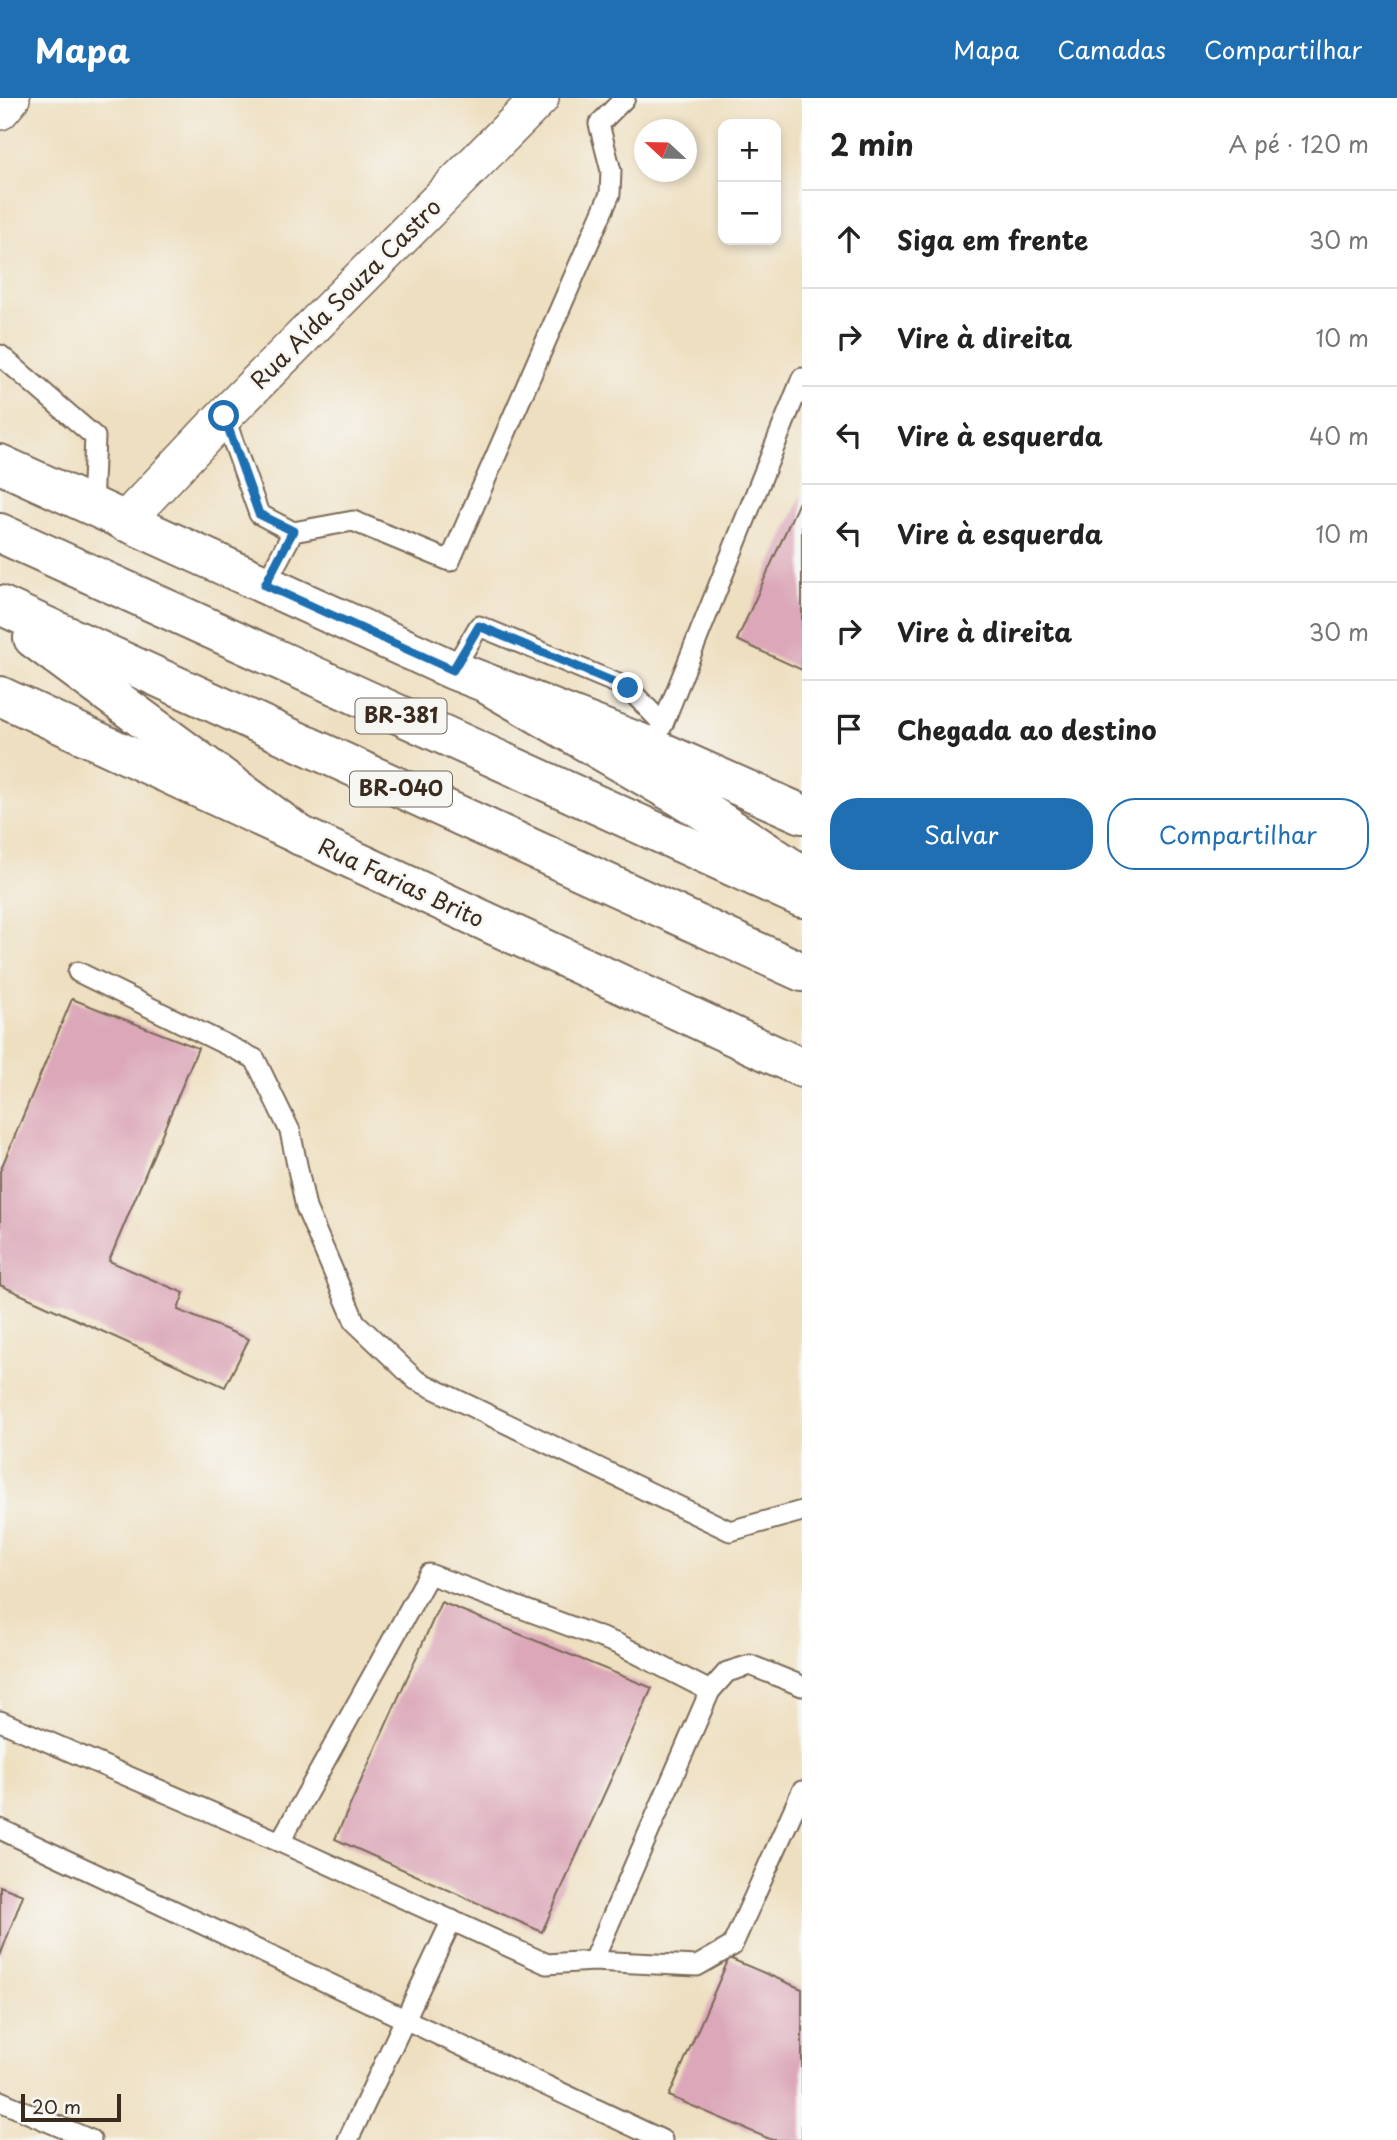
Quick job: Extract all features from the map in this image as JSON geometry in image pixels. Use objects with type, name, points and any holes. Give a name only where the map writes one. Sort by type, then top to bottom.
[{"type":"main road","points":[[0,464],[490,686],[701,809],[802,875]]},
{"type":"main road","name":"BR-381","points":[[0,533],[802,898]]},
{"type":"main road","name":"BR-040","points":[[0,605],[802,972]]},
{"type":"main road","points":[[0,614],[301,836]]},
{"type":"main road","points":[[490,686],[657,735],[802,814]]},
{"type":"main road","name":"Rua Farias Brito","points":[[0,696],[802,1068]]},
{"type":"street","points":[[0,111],[11,98]]},
{"type":"street","name":"Rua Aída Souza Castro","points":[[108,514],[224,416],[540,98]]},
{"type":"lane","points":[[224,416],[259,514],[293,531],[353,521],[450,561],[610,194],[611,171],[599,124],[625,98]]},
{"type":"lane","points":[[0,355],[95,438],[108,514]]},
{"type":"lane","points":[[657,735],[802,378]]},
{"type":"lane","points":[[265,585],[293,531]]},
{"type":"lane","points":[[453,670],[479,626],[628,688],[657,735]]},
{"type":"lane","points":[[78,972],[255,1059],[290,1131],[306,1208],[355,1322],[416,1380],[730,1531],[802,1511]]},
{"type":"lane","points":[[280,1842],[429,1574],[618,1644],[710,1691]]},
{"type":"lane","points":[[593,1961],[710,1691],[727,1672],[750,1665],[802,1686]]},
{"type":"lane","points":[[0,1721],[280,1842],[547,1964],[593,1961],[696,1966],[732,1946],[802,1791]]},
{"type":"lane","points":[[0,1829],[662,2140]]},
{"type":"lane","points":[[348,2140],[452,1920]]},
{"type":"lane","points":[[0,2101],[92,2140]]},
{"type":"building","points":[[802,495],[802,670],[737,640]]},
{"type":"building","points":[[72,999],[198,1048],[109,1261],[184,1293],[178,1310],[249,1339],[225,1387],[0,1285],[0,1171]]},
{"type":"building","points":[[441,1602],[652,1688],[542,1932],[335,1839]]},
{"type":"building","points":[[0,1886],[23,1895],[0,1956]]},
{"type":"building","points":[[729,1958],[802,1989],[802,2140],[772,2140],[669,2096]]},
{"type":"route","points":[[224,416],[259,514],[293,531],[265,585],[453,670],[479,626],[628,688]]}]
